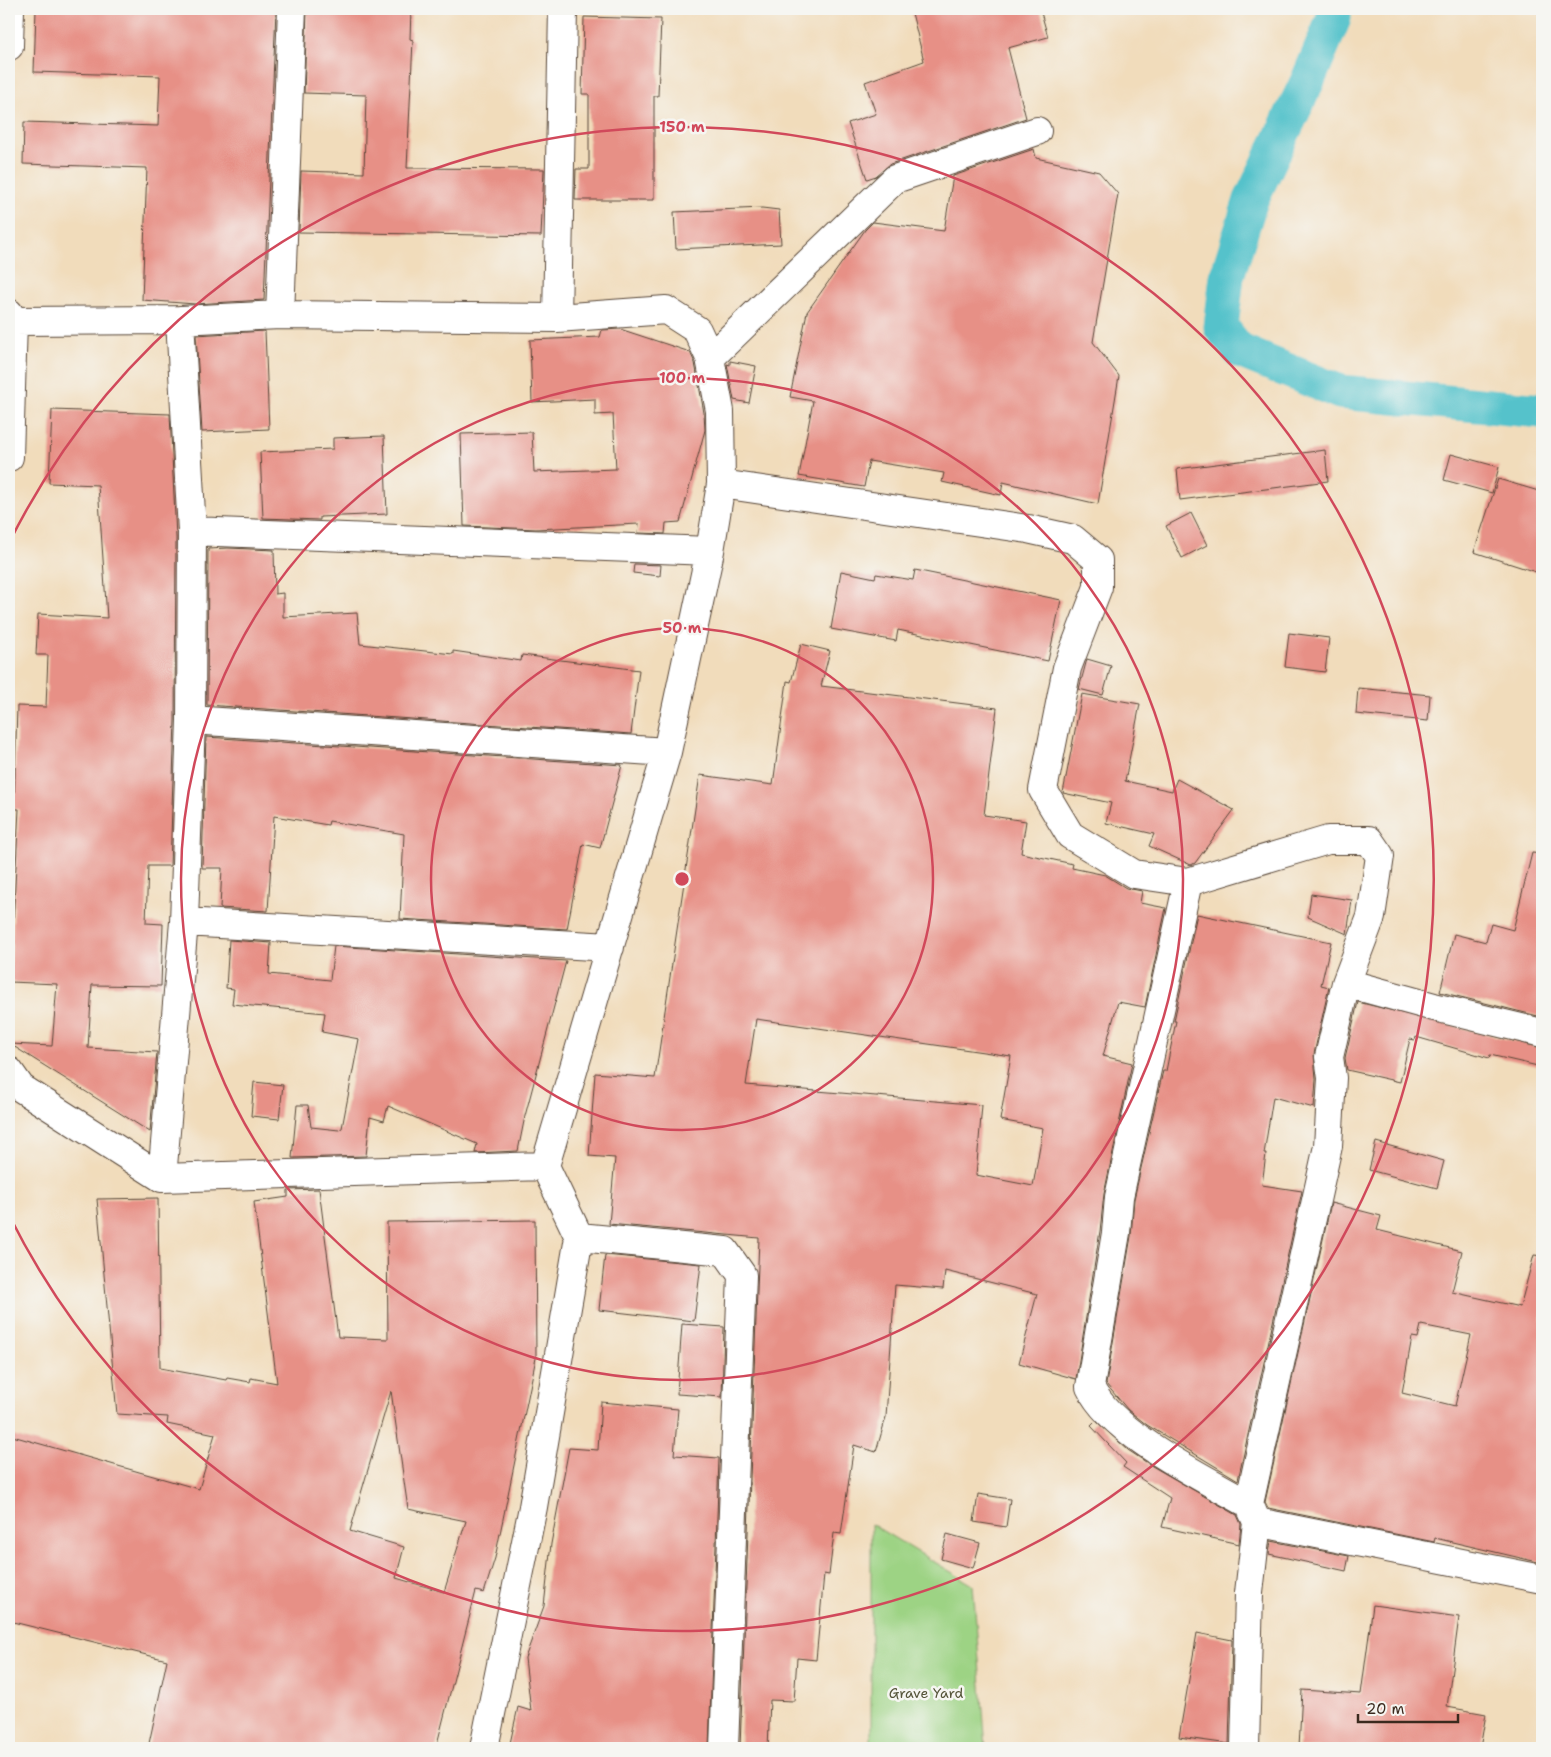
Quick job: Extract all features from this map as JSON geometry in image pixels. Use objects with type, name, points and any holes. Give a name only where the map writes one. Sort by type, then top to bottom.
[{"type":"street","points":[[9,46],[10,9]]},
{"type":"street","points":[[280,315],[292,9]]},
{"type":"street","points":[[557,318],[563,9]]},
{"type":"street","points":[[710,358],[895,179],[1037,132]]},
{"type":"street","points":[[9,457],[11,317],[180,320],[280,315],[557,318],[666,310],[698,330],[710,358],[720,411],[721,484],[710,551],[667,752],[545,1166],[579,1237],[533,1506],[484,1748]]},
{"type":"street","points":[[162,1178],[184,922],[191,720],[192,531],[180,320]]},
{"type":"street","points":[[721,484],[1028,528],[1073,540],[1098,560],[1098,587],[1067,668],[1043,790],[1070,835],[1134,874],[1188,882],[1328,840],[1370,840],[1380,856],[1371,916],[1346,983],[1329,1057],[1332,1078],[1328,1146],[1253,1513],[1245,1748]]},
{"type":"street","points":[[192,531],[710,551]]},
{"type":"street","points":[[191,720],[667,752]]},
{"type":"street","points":[[1188,882],[1119,1197],[1116,1233],[1090,1387],[1096,1400],[1144,1443],[1253,1513],[1542,1579]]},
{"type":"street","points":[[184,922],[610,946]]},
{"type":"street","points":[[1346,983],[1434,1008],[1542,1033]]},
{"type":"street","points":[[9,1071],[20,1088],[162,1178],[545,1166]]},
{"type":"street","points":[[579,1237],[725,1251],[742,1275],[724,1748]]},
{"type":"green space","name":"Grave Yard","points":[[871,1524],[973,1585],[986,1748],[871,1748]]},
{"type":"building","points":[[36,9],[276,9],[264,300],[195,304],[142,300],[147,168],[23,164],[24,122],[158,126],[160,76],[34,72]]},
{"type":"building","points":[[307,9],[411,9],[410,39],[413,40],[407,168],[544,169],[541,236],[299,232],[301,171],[364,173],[366,95],[304,93]]},
{"type":"building","points":[[911,9],[1040,9],[1048,37],[1008,48],[1026,118],[890,164],[876,176],[867,179],[848,123],[876,114],[865,82],[924,61]]},
{"type":"building","points":[[584,17],[661,19],[658,96],[654,96],[654,200],[575,200],[576,169],[589,169],[589,94],[582,94]]},
{"type":"building","points":[[1034,149],[1036,158],[1099,172],[1118,194],[1093,342],[1119,376],[1098,504],[1003,482],[1001,495],[942,482],[944,473],[869,461],[864,487],[799,476],[813,401],[790,397],[807,312],[865,230],[873,222],[944,231],[953,176]]},
{"type":"building","points":[[762,208],[779,210],[781,244],[676,249],[674,212]]},
{"type":"building","points":[[620,329],[690,352],[695,363],[704,413],[705,430],[680,522],[666,523],[665,534],[638,533],[639,524],[536,529],[464,526],[461,434],[532,432],[534,472],[616,469],[613,414],[595,415],[595,399],[532,402],[530,340],[600,337],[602,330]]},
{"type":"building","points":[[265,331],[269,429],[202,432],[196,335]]},
{"type":"building","points":[[730,361],[756,366],[749,403],[734,400],[727,364],[730,365]]},
{"type":"building","points":[[52,410],[170,414],[176,538],[175,720],[170,866],[148,866],[146,923],[163,924],[161,986],[92,985],[88,1048],[157,1052],[150,1132],[10,1044],[52,1046],[57,984],[10,982],[19,809],[14,809],[17,706],[46,707],[48,655],[36,655],[38,614],[107,618],[98,485],[49,483]]},
{"type":"building","points":[[384,436],[387,514],[320,517],[320,520],[263,518],[260,452],[333,449],[333,438]]},
{"type":"building","points":[[1325,450],[1328,481],[1180,500],[1177,469]]},
{"type":"building","points":[[1451,454],[1499,467],[1492,493],[1444,480]]},
{"type":"building","points":[[1498,479],[1542,492],[1542,574],[1474,552]]},
{"type":"building","points":[[1191,513],[1207,545],[1182,558],[1166,526]]},
{"type":"building","points":[[208,549],[274,550],[275,594],[283,593],[283,617],[357,613],[360,644],[453,654],[453,651],[521,661],[522,655],[639,670],[631,734],[207,705]]},
{"type":"building","points":[[634,564],[661,565],[660,576],[633,573]]},
{"type":"building","points":[[915,570],[1061,600],[1048,661],[898,630],[896,641],[831,629],[841,571],[875,578],[876,574],[913,580]]},
{"type":"building","points":[[1289,633],[1329,638],[1325,672],[1285,667]]},
{"type":"building","points":[[801,644],[830,651],[821,686],[997,708],[984,815],[1026,821],[1021,853],[1073,864],[1072,868],[1105,875],[1126,888],[1142,891],[1140,903],[1166,908],[1145,1007],[1118,1002],[1103,1056],[1132,1063],[1104,1194],[1100,1231],[1076,1379],[1019,1363],[1037,1294],[945,1271],[943,1289],[895,1285],[886,1417],[876,1452],[854,1445],[841,1534],[834,1533],[829,1575],[824,1574],[816,1660],[797,1658],[794,1701],[770,1700],[768,1748],[740,1748],[759,1238],[609,1224],[615,1158],[589,1156],[595,1073],[655,1078],[700,775],[773,785],[787,681],[791,682]],"holes":[[[756,1019],[1011,1056],[1000,1120],[1043,1128],[1033,1186],[976,1175],[982,1105],[746,1085]]]},
{"type":"building","points":[[1087,659],[1111,666],[1103,695],[1079,689]]},
{"type":"building","points":[[1358,688],[1430,695],[1428,721],[1356,714]]},
{"type":"building","points":[[1082,694],[1140,704],[1125,781],[1172,791],[1177,779],[1234,810],[1195,863],[1191,865],[1149,846],[1154,834],[1106,823],[1111,803],[1063,793]]},
{"type":"building","points":[[206,737],[622,765],[600,848],[583,844],[567,929],[400,919],[404,834],[329,821],[328,825],[274,816],[268,911],[220,908],[222,868],[202,868]]},
{"type":"building","points":[[1532,853],[1542,854],[1542,1017],[1440,992],[1454,934],[1486,942],[1491,924],[1513,930]]},
{"type":"building","points":[[1311,894],[1352,900],[1347,934],[1308,917]]},
{"type":"building","points":[[1197,914],[1331,942],[1321,985],[1329,987],[1314,1054],[1316,1079],[1314,1108],[1273,1097],[1264,1154],[1266,1154],[1262,1185],[1302,1191],[1238,1480],[1147,1425],[1128,1410],[1106,1384],[1131,1236],[1134,1199],[1163,1071],[1166,1071],[1176,1021],[1174,1021]]},
{"type":"building","points":[[229,940],[271,943],[269,974],[330,980],[334,946],[566,961],[525,1116],[518,1151],[475,1153],[477,1144],[388,1106],[384,1121],[370,1117],[366,1156],[292,1158],[297,1105],[308,1105],[311,1127],[339,1130],[342,1128],[359,1039],[322,1032],[325,1013],[232,1004],[234,989],[226,988]]},
{"type":"building","points":[[1358,1002],[1542,1048],[1542,1067],[1490,1055],[1489,1058],[1416,1037],[1415,1040],[1410,1039],[1400,1082],[1347,1070],[1345,1058]]},
{"type":"building","points":[[254,1082],[283,1085],[279,1119],[251,1116]]},
{"type":"building","points":[[1376,1142],[1444,1161],[1437,1188],[1369,1170]]},
{"type":"building","points":[[319,1189],[338,1337],[388,1339],[387,1222],[535,1220],[536,1358],[495,1558],[484,1593],[476,1591],[436,1748],[148,1748],[167,1660],[9,1621],[9,1435],[199,1489],[215,1434],[167,1424],[168,1417],[117,1414],[97,1199],[158,1198],[160,1368],[226,1380],[227,1378],[250,1382],[251,1378],[277,1383],[254,1202],[288,1197],[288,1190]],"holes":[[[391,1391],[408,1509],[466,1521],[444,1592],[396,1578],[404,1547],[350,1531]]]},
{"type":"building","points":[[1331,1203],[1381,1216],[1377,1230],[1462,1251],[1452,1292],[1520,1307],[1534,1255],[1542,1256],[1542,1563],[1435,1538],[1434,1542],[1268,1508],[1265,1502]],"holes":[[[1421,1325],[1471,1335],[1455,1406],[1402,1393],[1412,1337],[1418,1338]]]},
{"type":"building","points":[[605,1255],[701,1264],[694,1321],[599,1310]]},
{"type":"building","points":[[682,1324],[724,1327],[722,1397],[677,1394]]},
{"type":"building","points":[[601,1402],[678,1409],[674,1455],[719,1458],[709,1748],[509,1748],[518,1707],[531,1711],[525,1658],[544,1606],[551,1544],[569,1448],[598,1450]]},
{"type":"building","points":[[1096,1421],[1128,1450],[1152,1466],[1237,1515],[1241,1524],[1239,1544],[1162,1527],[1170,1498],[1123,1467],[1126,1463],[1091,1426]]},
{"type":"building","points":[[978,1494],[1010,1499],[1006,1527],[974,1522]]},
{"type":"building","points":[[947,1534],[980,1543],[973,1568],[941,1559]]},
{"type":"building","points":[[1271,1541],[1349,1556],[1346,1571],[1269,1554]]},
{"type":"building","points":[[1373,1605],[1459,1617],[1447,1707],[1486,1714],[1480,1748],[1299,1748],[1302,1690],[1361,1694]]},
{"type":"building","points":[[1197,1633],[1232,1640],[1229,1744],[1179,1737]]},
{"type":"waterway","points":[[1334,9],[1334,18],[1308,80],[1251,200],[1227,276],[1221,327],[1240,351],[1340,392],[1542,411]]}]
